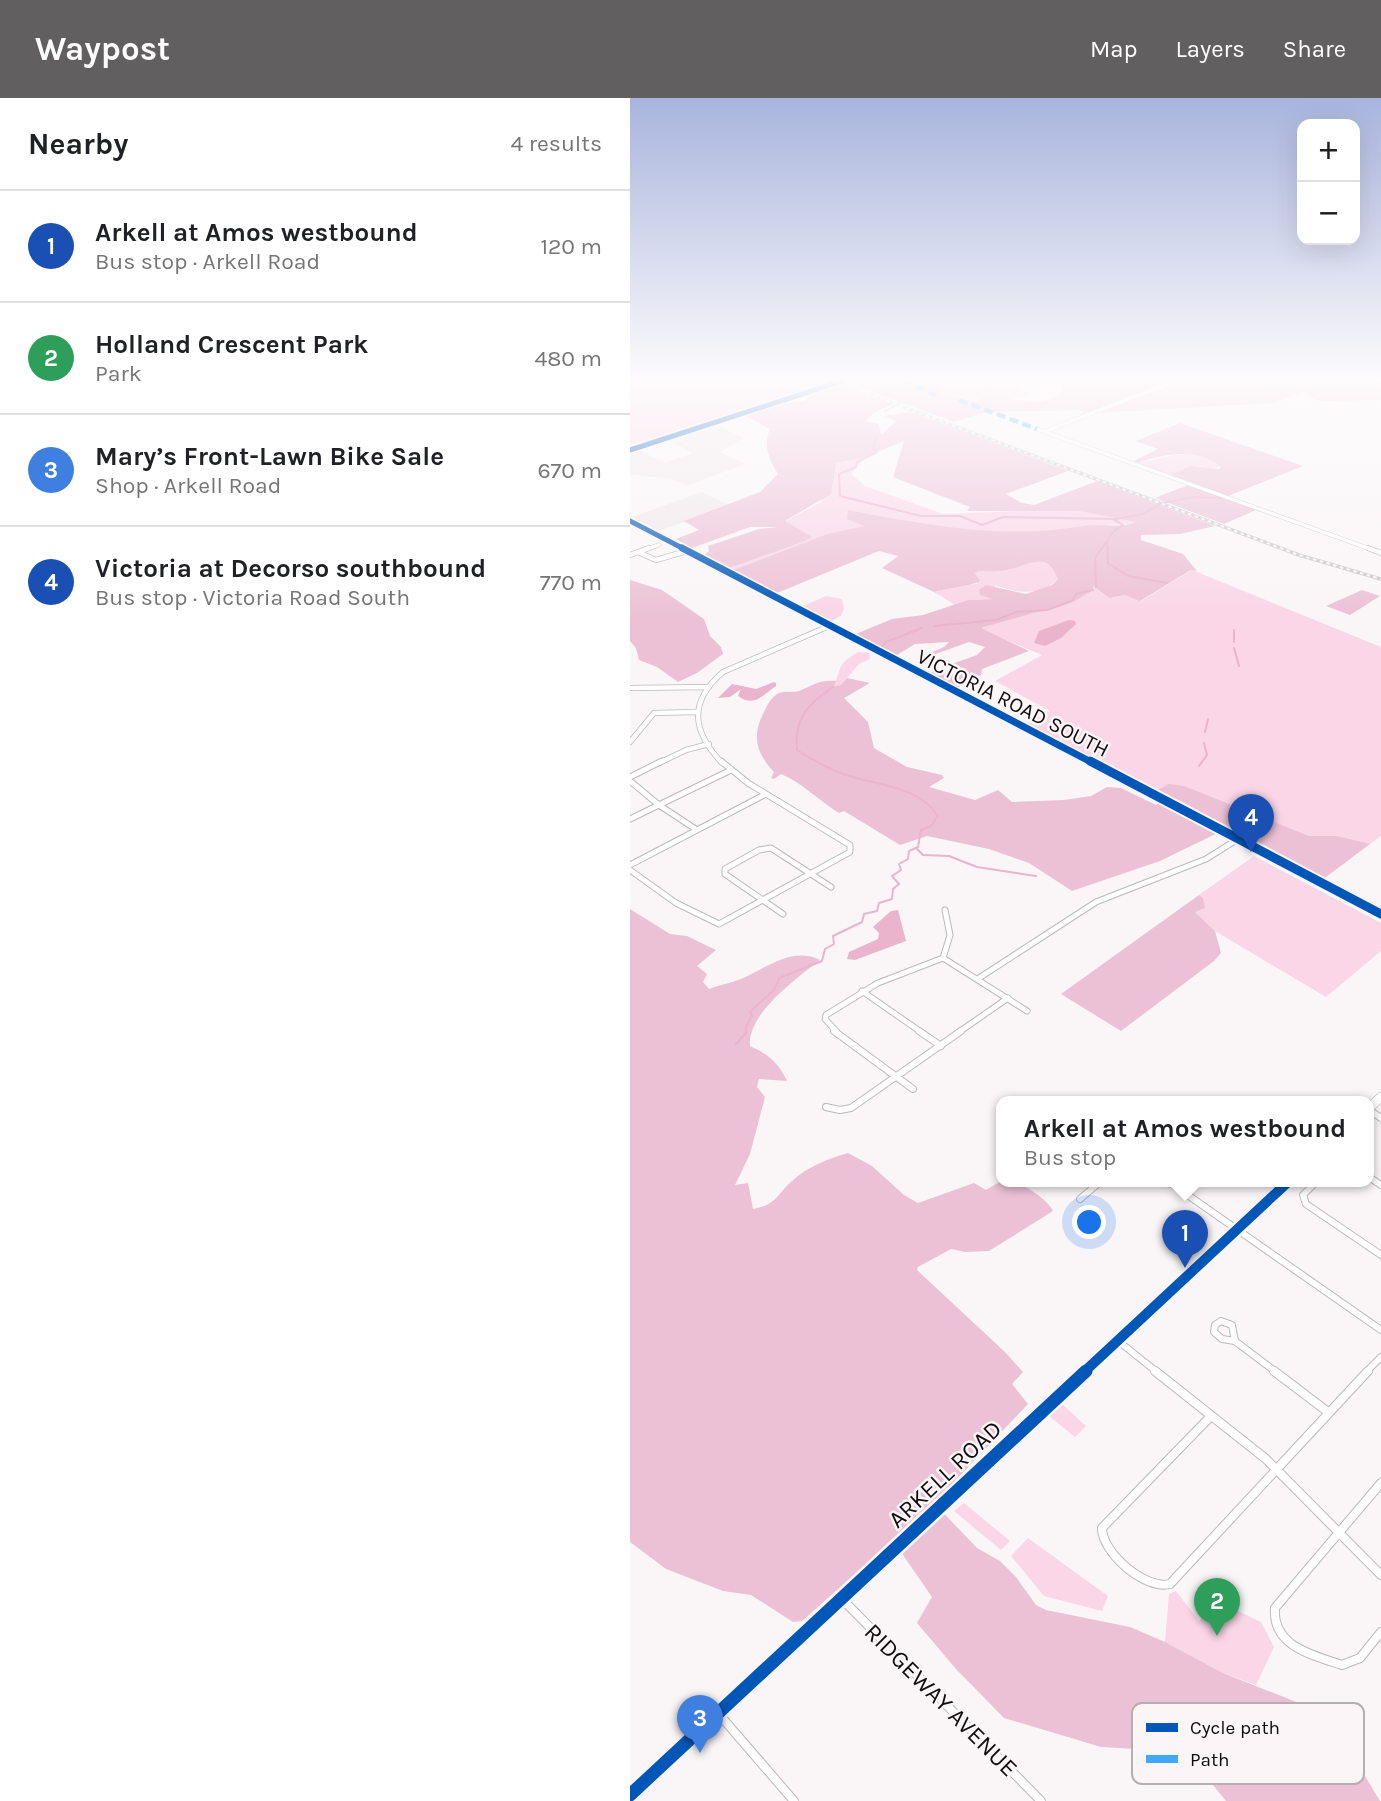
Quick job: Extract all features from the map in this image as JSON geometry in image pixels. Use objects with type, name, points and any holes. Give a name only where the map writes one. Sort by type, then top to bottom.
[{"type":"main road","name":"VICTORIA ROAD SOUTH","points":[[630,521],[826,627],[1381,914]]},
{"type":"main road","name":"ARKELL ROAD","points":[[630,1795],[1283,1187]]},
{"type":"street","points":[[1127,460],[1381,553]]},
{"type":"street","points":[[630,555],[659,545]]},
{"type":"street","points":[[638,552],[656,560],[687,551]]},
{"type":"street","points":[[766,794],[630,867],[676,903],[715,924],[725,923],[848,853],[851,847],[766,794],[721,762],[697,722],[696,712],[709,687],[740,666],[826,627]]},
{"type":"street","points":[[630,688],[709,687]]},
{"type":"street","points":[[630,742],[653,713],[696,712]]},
{"type":"street","points":[[697,830],[659,805],[630,779],[686,750],[709,744]]},
{"type":"street","points":[[630,820],[731,770]]},
{"type":"street","points":[[979,978],[1096,902],[1206,859],[1238,839]]},
{"type":"street","points":[[783,914],[724,874],[725,869],[759,849],[768,848],[831,887]]},
{"type":"street","points":[[913,1089],[826,1023],[826,1015],[862,991],[943,958],[950,935],[944,910]]},
{"type":"street","points":[[943,958],[979,978],[1027,1011]]},
{"type":"street","points":[[862,991],[941,1046]]},
{"type":"street","points":[[826,1107],[840,1110],[851,1108],[1007,998]]},
{"type":"street","points":[[1080,1199],[1094,1187]]},
{"type":"street","points":[[1177,1187],[1381,1330]]},
{"type":"street","points":[[1311,1187],[1303,1195],[1306,1204],[1381,1255]]},
{"type":"street","points":[[1117,1340],[1275,1469],[1381,1575]]},
{"type":"street","points":[[1235,1342],[1328,1412]]},
{"type":"street","points":[[1211,1416],[1102,1528],[1102,1536],[1107,1545],[1148,1583],[1158,1587],[1170,1584],[1381,1357]]},
{"type":"street","points":[[1381,1483],[1275,1608],[1274,1626],[1283,1640],[1342,1665],[1351,1665],[1360,1659],[1381,1632]]},
{"type":"street","name":"RIDGEWAY AVENUE","points":[[841,1598],[1041,1801]]},
{"type":"street","points":[[718,1713],[794,1801]]},
{"type":"shaded area","points":[[630,460],[660,460],[665,463],[672,460],[738,460],[745,464],[688,485],[672,479],[630,474]]},
{"type":"shaded area","points":[[771,460],[851,460],[836,463],[831,494],[785,521],[812,537],[729,568],[704,555],[709,551],[708,546],[759,529],[778,527],[750,527],[692,548],[676,539],[699,530],[684,521],[760,492],[778,474]]},
{"type":"shaded area","points":[[861,460],[851,474],[865,486],[943,514],[1079,511],[1139,522],[1085,526],[1064,531],[1014,532],[914,523],[865,513],[866,526],[827,534],[733,570],[729,568],[803,542],[784,522],[821,502],[836,463]]},
{"type":"shaded area","points":[[898,460],[1040,460],[1068,471],[1006,494],[1022,503],[1034,505],[1097,481],[1215,526],[1180,534],[1141,535],[1141,540],[1183,554],[1197,571],[1191,570],[1140,601],[1125,595],[1110,598],[1093,586],[1093,590],[1075,601],[981,628],[1029,651],[982,669],[981,675],[957,688],[929,674],[937,670],[947,673],[951,669],[949,665],[977,655],[985,647],[969,642],[930,656],[928,654],[949,642],[915,644],[897,655],[856,634],[892,619],[923,615],[968,600],[993,599],[980,595],[979,590],[986,585],[1026,594],[1052,585],[1058,579],[1049,565],[1033,562],[1008,570],[978,571],[975,573],[980,581],[934,592],[882,568],[898,556],[879,551],[777,593],[733,570],[827,534],[864,526],[847,519],[848,510],[906,521],[995,531],[1024,532],[1136,522],[1079,511],[967,511],[970,507],[893,477]]},
{"type":"shaded area","points":[[1149,460],[1214,460],[1221,467],[1210,469],[1201,466],[1170,475],[1137,463]]},
{"type":"shaded area","points":[[1287,460],[1303,466],[1228,496],[1170,475],[1191,466],[1221,467],[1212,461]]},
{"type":"shaded area","points":[[1188,485],[1256,510],[1224,524],[1155,498]]},
{"type":"shaded area","points":[[702,492],[729,505],[659,531],[632,517]]},
{"type":"shaded area","points":[[1035,560],[1050,566],[1058,579],[1043,589],[1028,592],[995,585],[993,599],[968,600],[955,605],[934,592],[957,585],[977,584],[975,572],[978,571],[1009,570]]},
{"type":"shaded area","points":[[1192,570],[1381,647],[1381,836],[1370,844],[1311,841],[1154,792],[1026,724],[1050,711],[995,681],[1042,655],[980,629],[1093,586],[1113,598],[1125,595],[1141,601]]},
{"type":"shaded area","points":[[630,580],[662,590],[704,619],[710,636],[721,647],[723,654],[697,673],[678,682],[657,667],[639,660],[636,648],[630,641]]},
{"type":"shaded area","points":[[1362,590],[1380,596],[1350,615],[1326,606]]},
{"type":"shaded area","points":[[826,596],[842,599],[844,609],[841,616],[831,621],[803,606]]},
{"type":"shaded area","points":[[1069,620],[1075,621],[1076,624],[1061,638],[1045,646],[1034,643],[1039,631]]},
{"type":"shaded area","points":[[858,652],[869,653],[870,659],[859,664],[841,685],[833,687],[843,664]]},
{"type":"shaded area","points":[[847,678],[870,683],[844,698],[868,722],[874,748],[907,767],[942,775],[944,778],[929,787],[975,800],[998,790],[1012,802],[1064,800],[1091,796],[1107,787],[1121,788],[1156,805],[1165,798],[1154,792],[1169,784],[1184,786],[1309,836],[1336,836],[1370,844],[1322,880],[1224,830],[1160,861],[1072,891],[1029,863],[989,849],[927,836],[900,845],[844,811],[839,813],[789,778],[781,774],[771,778],[774,772],[759,750],[757,736],[760,720],[777,694],[799,691],[824,681],[836,681],[834,686],[841,685]]},
{"type":"shaded area","points":[[774,682],[776,686],[754,700],[749,701],[738,696],[741,689],[730,697],[718,698],[732,684],[756,689]]},
{"type":"shaded area","points":[[1254,856],[1381,923],[1381,951],[1326,997],[1215,931],[1195,912],[1203,898],[1199,895]]},
{"type":"shaded area","points":[[1199,895],[1203,898],[1205,908],[1195,912],[1215,931],[1221,953],[1121,1031],[1061,994]]},
{"type":"shaded area","points":[[630,909],[670,934],[687,936],[716,950],[697,966],[707,974],[703,982],[709,989],[741,979],[789,957],[810,956],[820,960],[775,998],[756,1022],[751,1034],[750,1046],[772,1060],[787,1081],[759,1079],[757,1087],[765,1097],[750,1154],[735,1185],[748,1183],[753,1209],[772,1202],[792,1181],[811,1167],[848,1153],[872,1166],[904,1195],[918,1203],[974,1183],[986,1190],[996,1185],[996,1187],[1025,1187],[1044,1200],[1053,1211],[989,1251],[965,1252],[951,1249],[918,1267],[917,1270],[1023,1372],[1012,1384],[1028,1404],[934,1503],[977,1548],[1000,1561],[1016,1577],[1036,1605],[1046,1610],[1130,1627],[1223,1673],[1299,1703],[1132,1703],[1132,1749],[1101,1747],[1004,1718],[956,1669],[917,1623],[932,1597],[903,1555],[899,1535],[802,1621],[793,1622],[751,1595],[723,1591],[666,1569],[630,1542]]},
{"type":"shaded area","points":[[898,910],[906,941],[855,960],[847,959],[849,952],[878,939],[879,933],[873,927],[891,911]]},
{"type":"shaded area","points":[[1062,1404],[1086,1426],[1075,1437],[1049,1416]]},
{"type":"shaded area","points":[[964,1503],[1010,1541],[1001,1550],[954,1511]]},
{"type":"shaded area","points":[[1028,1538],[1108,1596],[1102,1611],[1044,1596],[1011,1556]]},
{"type":"shaded area","points":[[1176,1591],[1199,1621],[1219,1602],[1261,1622],[1274,1647],[1256,1685],[1223,1673],[1165,1642],[1169,1594]]},
{"type":"shaded area","points":[[1364,1773],[1380,1801],[1226,1801],[1212,1784],[1364,1784]]},
{"type":"waterway","points":[[860,460],[856,467],[839,474],[840,496],[921,516],[960,516],[982,525],[1003,517],[1117,519],[1143,514],[1160,504]]},
{"type":"waterway","points":[[1162,503],[1194,497],[1225,498]]},
{"type":"waterway","points":[[1113,519],[1123,525],[1109,536],[1108,563],[1128,576],[1167,583]]},
{"type":"waterway","points":[[1096,587],[1095,558],[1107,541]]},
{"type":"waterway","points":[[934,626],[996,620],[1016,612],[1047,610],[1072,601],[1076,594],[1093,590]]},
{"type":"waterway","points":[[882,647],[886,642],[922,628]]},
{"type":"waterway","points":[[1234,630],[1234,642]]},
{"type":"waterway","points":[[1234,648],[1239,666]]},
{"type":"waterway","points":[[736,1044],[746,1033],[746,1026],[752,1016],[750,1012],[774,990],[779,978],[822,961],[825,949],[834,944],[833,936],[862,922],[864,914],[877,911],[879,903],[892,899],[893,889],[899,884],[892,876],[901,870],[899,864],[908,859],[909,851],[918,847],[921,830],[931,826],[938,816],[930,806],[909,792],[839,773],[797,750],[800,720],[810,706],[833,687]]},
{"type":"waterway","points":[[1205,732],[1208,719]]},
{"type":"waterway","points":[[1199,766],[1207,755],[1204,743]]},
{"type":"waterway","points":[[917,849],[923,855],[949,856],[977,867],[1036,876]]},
{"type":"railway","points":[[1046,460],[1299,555],[1381,579]]},
{"type":"cycle path","points":[[630,521],[1381,914]]},
{"type":"cycle path","points":[[630,1795],[1283,1187]]},
{"type":"place","name":"Victoria at Decorso southbound","points":[[1251,852]]},
{"type":"place","name":"Arkell at Amos westbound","points":[[1185,1268]]},
{"type":"place","name":"Holland Crescent Park","points":[[1217,1636]]},
{"type":"place","name":"Mary’s Front-Lawn Bike Sale","points":[[700,1753]]}]
